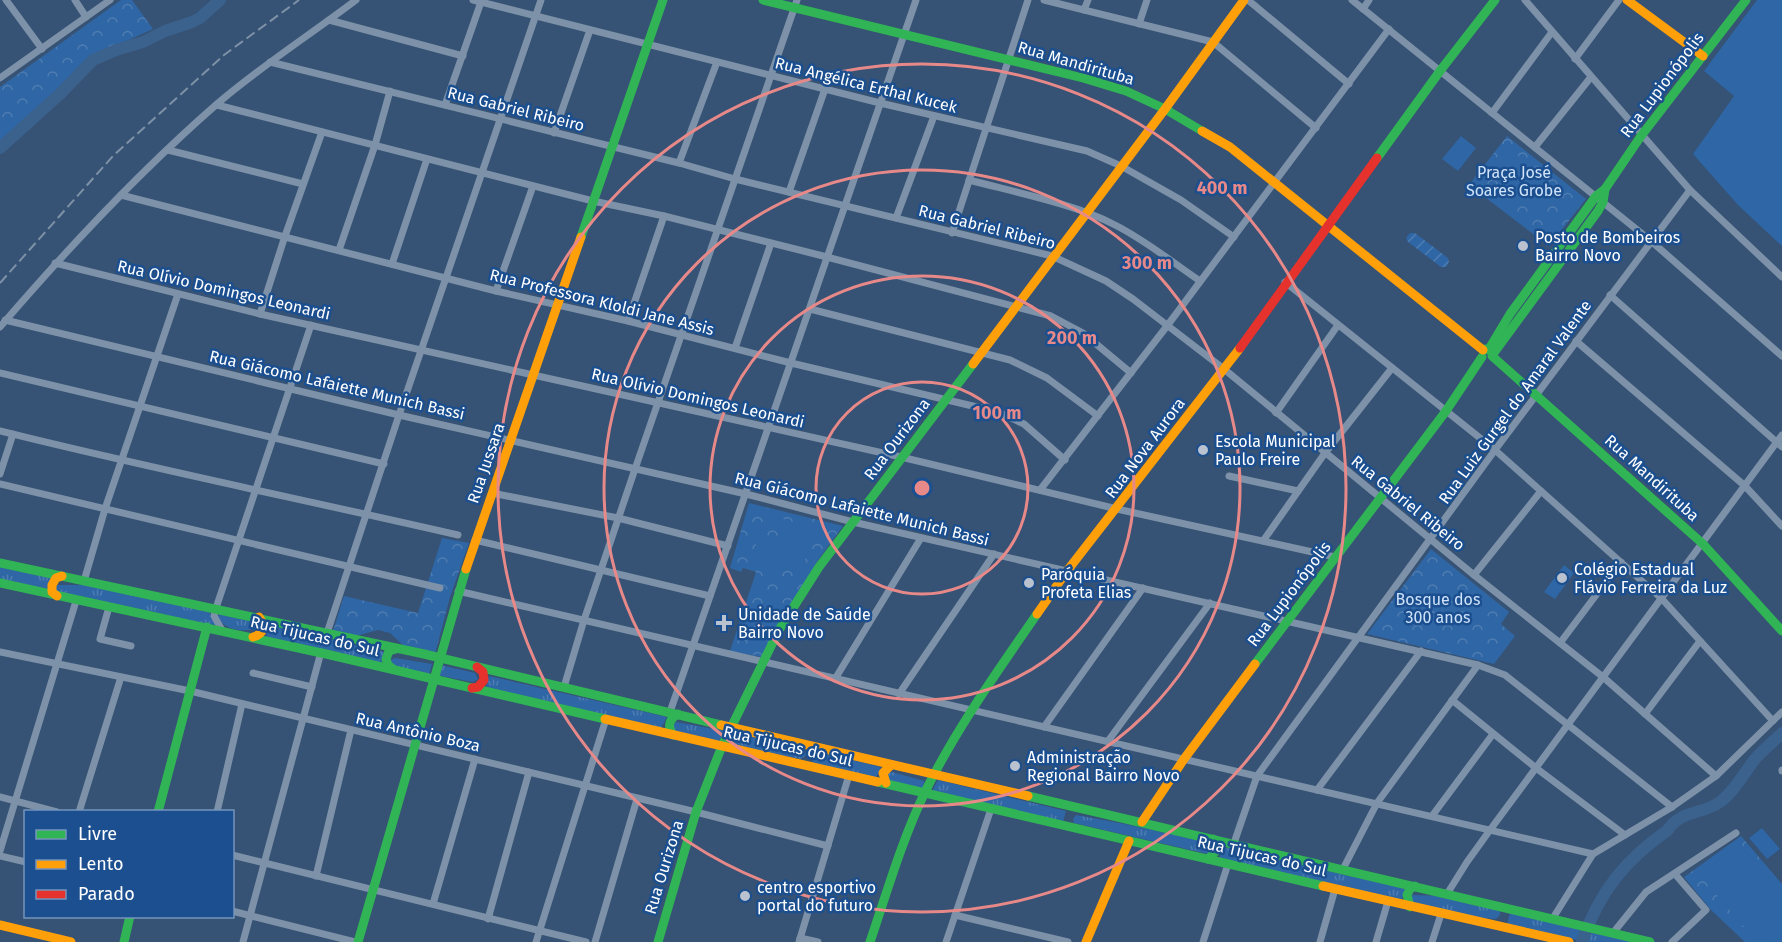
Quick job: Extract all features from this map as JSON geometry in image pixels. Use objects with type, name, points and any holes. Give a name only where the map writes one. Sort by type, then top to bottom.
[{"type":"main road","name":"Rua Jussara","points":[[357,942],[458,591],[663,0]]},
{"type":"main road","name":"Rua Mandirituba","points":[[763,0],[796,4],[904,34],[1108,85],[1165,109],[1230,147],[1537,394],[1703,544],[1782,631]]},
{"type":"main road","name":"Rua Ourizona","points":[[657,942],[696,812],[722,746],[733,728],[779,630],[819,567],[1246,0]]},
{"type":"main road","name":"Rua Nova Aurora","points":[[870,942],[907,834],[925,792],[970,710],[1067,571],[1224,369],[1285,282],[1495,0]]},
{"type":"main road","points":[[1627,0],[1703,56]]},
{"type":"main road","name":"Rua Lupionópolis","points":[[1142,822],[1184,759],[1335,557],[1488,354],[1549,280],[1605,189],[1641,136],[1746,0]]},
{"type":"main road","name":"Rua Lupionópolis","points":[[1488,354],[1510,314],[1539,273],[1599,199]]},
{"type":"main road","points":[[1539,273],[1549,280]]},
{"type":"main road","name":"Rua Tijucas do Sul","points":[[0,563],[439,658],[805,746],[1234,843],[1650,942]]},
{"type":"main road","points":[[57,596],[52,592],[52,585],[54,580],[62,576]]},
{"type":"main road","name":"Rua Tijucas do Sul","points":[[0,583],[321,652],[1546,939],[1569,942]]},
{"type":"main road","points":[[254,637],[260,635],[264,629],[264,624],[258,617]]},
{"type":"main road","points":[[159,810],[207,627]]},
{"type":"main road","points":[[393,669],[385,659],[389,651],[398,649]]},
{"type":"main road","points":[[470,687],[478,687],[484,680],[483,672],[476,667]]},
{"type":"main road","points":[[673,735],[669,730],[669,723],[674,713]]},
{"type":"main road","points":[[801,764],[810,756],[810,751],[805,746]]},
{"type":"main road","points":[[886,783],[883,773],[891,765]]},
{"type":"main road","points":[[1073,828],[1068,817],[1078,808]]},
{"type":"main road","points":[[1208,859],[1217,852],[1218,846],[1213,839]]},
{"type":"main road","points":[[1086,942],[1129,841]]},
{"type":"main road","points":[[1410,907],[1407,895],[1415,886]]},
{"type":"main road","points":[[1494,926],[1500,923],[1503,917],[1500,906]]},
{"type":"main road","points":[[124,942],[130,918]]},
{"type":"main road","points":[[0,925],[71,942]]},
{"type":"street","points":[[6,0],[42,49]]},
{"type":"street","points":[[75,0],[86,17]]},
{"type":"street","points":[[0,78],[110,0]]},
{"type":"street","points":[[3,323],[54,263],[121,195],[217,105],[270,62],[356,0]]},
{"type":"street","points":[[327,633],[481,171],[541,0]]},
{"type":"street","points":[[674,713],[693,646],[916,0]]},
{"type":"street","points":[[952,233],[1028,0]]},
{"type":"street","points":[[1044,0],[1213,42],[1316,128]]},
{"type":"street","points":[[1084,10],[1088,0]]},
{"type":"street","points":[[1139,24],[1147,0]]},
{"type":"street","points":[[1246,0],[1349,84]]},
{"type":"street","points":[[1352,0],[1651,241],[1782,356]]},
{"type":"street","points":[[1363,9],[1369,0]]},
{"type":"street","points":[[1525,0],[1690,190],[1782,277]]},
{"type":"street","points":[[1575,59],[1619,0]]},
{"type":"street","points":[[445,105],[463,56],[477,1]]},
{"type":"street","name":"Rua Angélica Erthal Kucek","points":[[477,1],[880,103],[1088,151],[1122,166],[1181,200],[1233,237]]},
{"type":"street","points":[[564,687],[618,518],[796,4]]},
{"type":"street","points":[[329,20],[463,56]]},
{"type":"street","points":[[1040,490],[1167,326],[1389,29]]},
{"type":"street","points":[[554,133],[590,30]]},
{"type":"street","points":[[1492,113],[1552,32]]},
{"type":"street","name":"Rua Gabriel Ribeiro","points":[[270,62],[1052,256],[1106,281],[1224,369],[1474,575],[1604,677],[1716,776]]},
{"type":"street","points":[[679,163],[717,62]]},
{"type":"street","points":[[1535,147],[1591,77]]},
{"type":"street","points":[[789,192],[825,89]]},
{"type":"street","points":[[339,250],[375,145],[390,91]]},
{"type":"street","points":[[217,105],[593,201],[664,216],[827,257],[1051,316],[1083,333],[1131,373]]},
{"type":"street","points":[[896,218],[934,116]]},
{"type":"street","points":[[260,315],[322,132]]},
{"type":"street","points":[[168,150],[303,184]]},
{"type":"street","points":[[392,264],[427,159]]},
{"type":"street","points":[[969,180],[1085,212],[1132,234],[1200,281]]},
{"type":"street","points":[[496,291],[534,186]]},
{"type":"street","name":"Rua Luiz Gurgel do Amaral Valente","points":[[1234,843],[1257,776],[1360,638],[1495,450],[1690,190]]},
{"type":"street","name":"Rua Professora Kloldi Jane Assis","points":[[121,195],[496,291],[558,304],[998,412],[1024,424],[1065,460]]},
{"type":"street","points":[[628,321],[664,216]]},
{"type":"street","points":[[735,348],[771,243]]},
{"type":"street","name":"Rua Olívio Domingos Leonardi","points":[[54,263],[260,315],[1335,557]]},
{"type":"street","points":[[1285,282],[1495,450],[1621,562],[1662,599],[1773,721]]},
{"type":"street","points":[[84,581],[105,508],[178,294]]},
{"type":"street","points":[[1610,295],[1780,445]]},
{"type":"street","points":[[810,309],[1010,360],[1047,378],[1098,416]]},
{"type":"street","name":"Rua Giácomo Lafaiette Munich Bassi","points":[[3,323],[157,356],[399,415],[746,494],[921,538],[1478,665],[1505,675],[1672,807]]},
{"type":"street","points":[[222,630],[214,616],[216,608],[311,326]]},
{"type":"street","points":[[1276,413],[1338,326]]},
{"type":"street","points":[[1576,341],[1745,486],[1782,526]]},
{"type":"street","points":[[1263,541],[1324,453],[1392,368]]},
{"type":"street","points":[[0,374],[384,464]]},
{"type":"street","points":[[0,431],[458,535]]},
{"type":"street","points":[[0,474],[13,434]]},
{"type":"street","points":[[1447,894],[1490,830],[1745,486],[1780,445],[1782,435]]},
{"type":"street","points":[[1229,476],[1298,490]]},
{"type":"street","points":[[0,484],[440,588]]},
{"type":"street","points":[[1474,575],[1541,491]]},
{"type":"street","points":[[492,493],[618,518],[728,546]]},
{"type":"street","points":[[835,679],[921,538]]},
{"type":"street","points":[[475,540],[710,596]]},
{"type":"street","points":[[899,694],[994,554]]},
{"type":"street","points":[[1560,643],[1621,562]]},
{"type":"street","points":[[1044,727],[1143,588]]},
{"type":"street","points":[[458,591],[1593,854]]},
{"type":"street","points":[[24,861],[0,854],[76,601]]},
{"type":"street","points":[[1108,741],[1210,603]]},
{"type":"street","points":[[109,608],[100,639],[131,646]]},
{"type":"street","points":[[1645,714],[1700,641]]},
{"type":"street","points":[[1317,790],[1420,651]]},
{"type":"street","name":"Rua Antônio Boza","points":[[0,652],[190,691],[696,812],[828,846]]},
{"type":"street","points":[[243,942],[321,652]]},
{"type":"street","points":[[1343,869],[1377,803],[1478,665]]},
{"type":"street","points":[[253,674],[312,687]]},
{"type":"street","points":[[80,810],[121,677]]},
{"type":"street","points":[[1452,700],[1536,768],[1625,835]]},
{"type":"street","points":[[217,810],[242,704]]},
{"type":"street","points":[[1552,918],[1593,854],[1672,807],[1716,776],[1782,712]]},
{"type":"street","points":[[536,942],[606,720]]},
{"type":"street","points":[[316,876],[351,730]]},
{"type":"street","points":[[1432,816],[1493,734]]},
{"type":"street","points":[[433,904],[475,759]]},
{"type":"street","points":[[488,919],[529,772]]},
{"type":"street","points":[[818,942],[800,940],[849,775]]},
{"type":"street","points":[[0,797],[49,810]]},
{"type":"street","points":[[596,942],[638,799]]},
{"type":"street","points":[[946,942],[992,808]]},
{"type":"street","points":[[1613,933],[1646,892],[1736,833]]},
{"type":"street","points":[[234,856],[586,942]]},
{"type":"street","points":[[1203,942],[1228,864]]},
{"type":"street","points":[[1672,942],[1706,910],[1676,874]]},
{"type":"street","points":[[1320,942],[1335,889]]},
{"type":"street","points":[[1376,942],[1388,901]]},
{"type":"street","points":[[234,912],[357,942]]},
{"type":"street","points":[[1432,942],[1441,914]]},
{"type":"street","points":[[955,915],[1068,942]]},
{"type":"green space","points":[[121,0],[132,0],[153,29],[91,57],[0,142],[0,87]]},
{"type":"green space","points":[[1757,0],[1782,0],[1782,246],[1738,205],[1693,154],[1734,96],[1704,71]]},
{"type":"green space","points":[[1461,136],[1476,148],[1458,171],[1442,159]]},
{"type":"green space","name":"Praça José Soares Grobe","points":[[1507,136],[1586,199],[1549,246],[1469,185]]},
{"type":"green space","points":[[1507,146],[1519,157],[1505,171],[1493,162]]},
{"type":"green space","points":[[1527,161],[1544,178],[1526,196],[1508,178]]},
{"type":"green space","points":[[1410,233],[1415,233],[1448,258],[1449,262],[1446,267],[1441,267],[1408,242],[1406,238]]},
{"type":"green space","points":[[749,503],[843,526],[818,560],[761,657],[730,651],[756,572],[743,568],[741,572],[730,568]]},
{"type":"green space","points":[[772,516],[793,522],[789,535],[769,529]]},
{"type":"green space","points":[[801,522],[820,528],[814,545],[795,539]]},
{"type":"green space","points":[[760,533],[809,549],[800,573],[752,557]]},
{"type":"green space","points":[[442,538],[469,543],[450,597],[435,654],[404,646],[390,633],[378,630],[356,636],[333,631],[344,596],[418,613]]},
{"type":"green space","name":"Bosque dos 300 anos","points":[[1431,549],[1509,612],[1501,624],[1515,636],[1494,664],[1367,634]]},
{"type":"green space","points":[[1564,565],[1574,573],[1555,599],[1544,592]]},
{"type":"green space","points":[[0,567],[51,578],[47,590],[0,579]]},
{"type":"green space","points":[[58,585],[87,585],[209,611],[216,626],[56,591]]},
{"type":"green space","points":[[219,614],[259,623],[259,630],[230,628],[218,617]]},
{"type":"green space","points":[[269,625],[384,652],[381,664],[266,637]]},
{"type":"green space","points":[[395,658],[432,664],[429,675],[392,667],[389,661]]},
{"type":"green space","points":[[440,665],[475,673],[478,679],[473,682],[436,675]]},
{"type":"green space","points":[[489,676],[667,717],[661,728],[486,688]]},
{"type":"green space","points":[[676,722],[725,731],[719,742],[674,732],[672,726]]},
{"type":"green space","points":[[738,734],[804,749],[806,755],[801,759],[735,746],[733,739]]},
{"type":"green space","points":[[815,751],[881,767],[876,778],[812,763]]},
{"type":"green space","points":[[892,772],[924,781],[923,789],[886,781],[888,773]]},
{"type":"green space","points":[[938,780],[1066,811],[1063,822],[932,791]]},
{"type":"green space","points":[[1076,815],[1211,843],[1213,849],[1208,854],[1074,823],[1073,819]]},
{"type":"green space","points":[[1762,828],[1780,849],[1767,859],[1749,838]]},
{"type":"green space","points":[[1741,836],[1782,884],[1782,942],[1745,942],[1711,910],[1684,877]]},
{"type":"green space","points":[[1739,843],[1782,894],[1782,936],[1775,942],[1757,942],[1700,875]]},
{"type":"green space","points":[[1223,847],[1407,889],[1401,900],[1219,858]]},
{"type":"green space","points":[[1410,896],[1441,896],[1500,911],[1500,915],[1496,919],[1469,917],[1412,904]]},
{"type":"green space","points":[[1510,913],[1632,942],[1585,942],[1507,924]]},
{"type":"waterway","points":[[0,148],[60,94],[93,60],[192,22],[220,0]]},
{"type":"waterway","points":[[1582,942],[1605,892],[1626,865],[1679,819],[1713,806],[1725,798],[1755,759],[1782,733]]},
{"type":"railway","points":[[0,283],[113,156],[224,55],[299,0]]},
{"type":"traffic: fast","points":[[581,237],[663,0]]},
{"type":"traffic: fast","points":[[763,0],[1083,78],[1126,91],[1165,109],[1202,131]]},
{"type":"traffic: fast","points":[[1377,158],[1495,0]]},
{"type":"traffic: fast","points":[[1489,349],[1510,314],[1596,196],[1605,189],[1641,136],[1746,0]]},
{"type":"traffic: fast","points":[[1493,354],[1598,211],[1603,202],[1605,189]]},
{"type":"traffic: fast","points":[[1485,349],[1492,351],[1492,356],[1703,544],[1782,631]]},
{"type":"traffic: fast","points":[[1255,664],[1446,411],[1482,357]]},
{"type":"traffic: fast","points":[[658,942],[696,812],[722,746],[779,630],[819,567],[973,364]]},
{"type":"traffic: fast","points":[[0,563],[424,654],[721,725]]},
{"type":"traffic: fast","points":[[358,942],[466,569]]},
{"type":"traffic: fast","points":[[0,583],[326,654],[605,719]]},
{"type":"traffic: fast","points":[[870,942],[902,847],[925,792],[964,723],[1037,614]]},
{"type":"traffic: fast","points":[[159,810],[207,627]]},
{"type":"traffic: fast","points":[[393,669],[388,665],[386,659],[389,651],[396,649]]},
{"type":"traffic: fast","points":[[673,735],[670,723],[678,714]]},
{"type":"traffic: fast","points":[[878,782],[1323,886]]},
{"type":"traffic: fast","points":[[1028,796],[1650,942]]},
{"type":"traffic: fast","points":[[1208,859],[1218,849],[1213,839]]},
{"type":"traffic: fast","points":[[1410,907],[1407,895],[1415,886]]},
{"type":"traffic: fast","points":[[124,942],[130,918]]},
{"type":"traffic: slow","points":[[973,364],[1244,0]]},
{"type":"traffic: slow","points":[[1627,0],[1703,56]]},
{"type":"traffic: slow","points":[[1202,131],[1230,147],[1483,350]]},
{"type":"traffic: slow","points":[[466,569],[581,237]]},
{"type":"traffic: slow","points":[[1037,614],[1067,571],[1240,348]]},
{"type":"traffic: slow","points":[[57,596],[52,592],[52,585],[56,578],[62,576]]},
{"type":"traffic: slow","points":[[253,637],[260,634],[263,629],[259,617]]},
{"type":"traffic: slow","points":[[1142,822],[1184,759],[1255,664]]},
{"type":"traffic: slow","points":[[605,719],[878,782]]},
{"type":"traffic: slow","points":[[721,725],[1028,796]]},
{"type":"traffic: slow","points":[[886,783],[883,773],[891,765]]},
{"type":"traffic: slow","points":[[1086,942],[1129,841]]},
{"type":"traffic: slow","points":[[1323,886],[1569,942]]},
{"type":"traffic: slow","points":[[0,925],[71,942]]},
{"type":"traffic: jam","points":[[1240,348],[1377,158]]},
{"type":"traffic: jam","points":[[472,688],[478,687],[484,680],[483,672],[477,667]]},
{"type":"place","name":"Posto de Bombeiros Bairro Novo","points":[[1523,246]]},
{"type":"place","name":"Escola Municipal Paulo Freire","points":[[1203,450]]},
{"type":"place","name":"Colégio Estadual Flávio Ferreira da Luz","points":[[1562,578]]},
{"type":"place","name":"Paróquia Profeta Elias","points":[[1029,583]]},
{"type":"place","name":"Unidade de Saúde Bairro Novo","points":[[724,623]]},
{"type":"place","name":"Administração Regional Bairro Novo","points":[[1015,766]]},
{"type":"place","name":"centro esportivo portal do futuro","points":[[745,896]]}]
